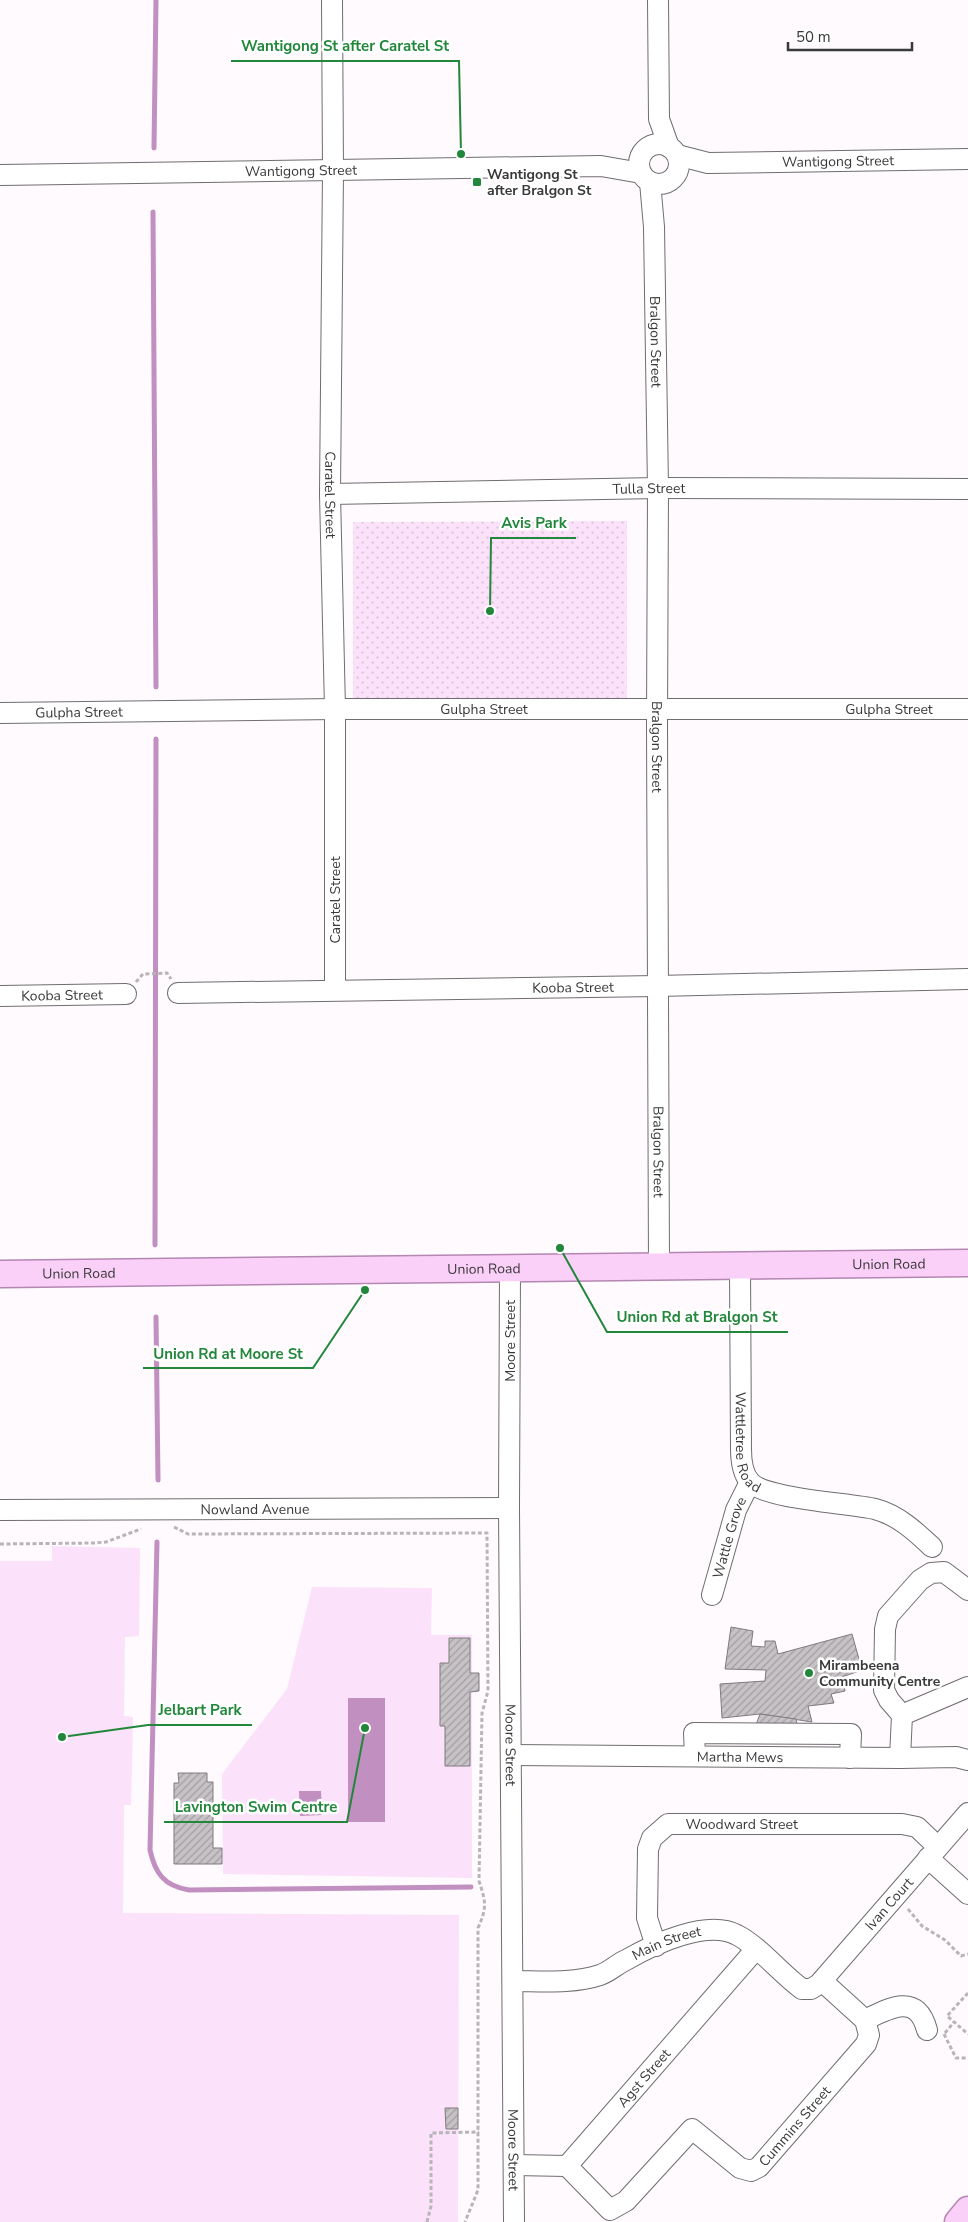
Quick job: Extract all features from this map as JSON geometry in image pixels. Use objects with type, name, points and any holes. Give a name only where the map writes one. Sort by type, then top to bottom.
[{"type":"main road","name":"Union Road","points":[[0,1274],[968,1263]]},
{"type":"main road","points":[[958,2222],[968,2210]]},
{"type":"street","name":"Caratel Street","points":[[332,0],[333,170],[330,494],[335,709],[335,990]]},
{"type":"street","name":"Bralgon Street","points":[[658,0],[659,164],[654,227],[658,488],[658,1267]]},
{"type":"street","name":"Wantigong Street","points":[[0,175],[601,166],[968,158]]},
{"type":"street","name":"Tulla Street","points":[[330,494],[658,488],[968,489]]},
{"type":"street","name":"Gulpha Street","points":[[0,713],[335,709],[968,709]]},
{"type":"street","name":"Kooba Street","points":[[178,993],[968,979]]},
{"type":"street","name":"Kooba Street","points":[[0,996],[126,994]]},
{"type":"street","name":"Wattletree Road","points":[[740,1266],[741,1449],[742,1465],[750,1482],[755,1486],[776,1493],[878,1510],[897,1519],[932,1547]]},
{"type":"street","name":"Moore Street","points":[[510,1269],[510,1755],[514,2222]]},
{"type":"street","name":"Wattle Grove","points":[[712,1595],[736,1510],[750,1482]]},
{"type":"street","name":"Nowland Avenue","points":[[0,1510],[509,1508]]},
{"type":"street","points":[[968,1590],[944,1572],[932,1573],[920,1580],[888,1616],[885,1629],[884,1690],[889,1700],[902,1716],[900,1758],[956,1757],[968,1760]]},
{"type":"street","points":[[902,1716],[968,1687]]},
{"type":"street","name":"Martha Mews","points":[[510,1755],[695,1756],[694,1733],[851,1734],[850,1758],[900,1758]]},
{"type":"street","name":"Ivan Court","points":[[814,1985],[968,1813]]},
{"type":"street","name":"Woodward Street","points":[[656,1946],[647,1918],[648,1849],[652,1838],[668,1824],[902,1824],[917,1827],[933,1853]]},
{"type":"street","points":[[933,1853],[968,1894]]},
{"type":"street","name":"Main Street","points":[[513,1981],[565,1981],[602,1975],[626,1960],[674,1938],[709,1930],[724,1930],[739,1935],[797,1985],[814,1985]]},
{"type":"street","name":"Agst Street","points":[[567,2166],[756,1949]]},
{"type":"street","points":[[814,1985],[865,2020],[890,2008],[907,2006],[922,2016],[936,2031]]},
{"type":"street","name":"Cummins Street","points":[[567,2166],[611,2216],[692,2129],[740,2168],[751,2171],[759,2167],[863,2050],[869,2035],[865,2020]]},
{"type":"street","points":[[514,2165],[567,2166]]},
{"type":"path","points":[[146,974],[162,973]]},
{"type":"path","points":[[164,1527],[174,1527],[188,1534],[487,1533],[488,1691],[482,1713],[479,1882],[486,1906],[478,1928],[478,2190],[465,2222]]},
{"type":"path","points":[[0,1544],[94,1543],[146,1528]]},
{"type":"path","points":[[907,1908],[922,1926],[945,1940],[957,1953],[967,1955],[968,1961]]},
{"type":"path","points":[[968,1993],[947,2016],[968,2034]]},
{"type":"path","points":[[936,2031],[954,2022]]},
{"type":"path","points":[[427,2222],[431,2206],[431,2133],[479,2132]]},
{"type":"shaded area","points":[[627,521],[627,700],[353,700],[353,522]]},
{"type":"shaded area","points":[[52,1546],[140,1548],[139,1636],[125,1637],[124,1716],[133,1717],[131,1805],[124,1805],[123,1913],[459,1915],[458,2222],[0,2222],[0,1561],[52,1561]]},
{"type":"shaded area","points":[[312,1587],[432,1588],[431,1635],[472,1635],[472,1878],[223,1874],[222,1774],[287,1689]]},
{"type":"shaded area","points":[[348,1698],[385,1698],[385,1822],[348,1822]]},
{"type":"shaded area","points":[[299,1791],[321,1791],[322,1815],[300,1816]]},
{"type":"building","name":"Mirambeena Community Centre","points":[[731,1627],[753,1631],[751,1646],[765,1647],[765,1641],[775,1641],[778,1654],[852,1634],[862,1670],[842,1677],[845,1691],[831,1694],[834,1703],[808,1706],[812,1722],[760,1714],[722,1718],[720,1684],[765,1681],[766,1670],[725,1669]]},
{"type":"building","points":[[449,1638],[470,1638],[470,1673],[479,1673],[479,1691],[470,1692],[470,1766],[445,1766],[445,1726],[440,1726],[440,1663],[449,1663]]},
{"type":"building","points":[[760,1714],[796,1719],[800,1739],[751,1738]]},
{"type":"building","points":[[178,1773],[207,1773],[207,1782],[213,1782],[213,1848],[222,1848],[222,1864],[174,1864],[174,1783],[179,1783]]},
{"type":"building","points":[[445,2108],[458,2108],[458,2129],[446,2129]]},
{"type":"waterway","points":[[154,148],[156,0]]},
{"type":"waterway","points":[[153,212],[156,687]]},
{"type":"waterway","points":[[155,1245],[156,739]]},
{"type":"waterway","points":[[156,1317],[158,1480]]},
{"type":"waterway","points":[[157,1542],[150,1850],[158,1872],[162,1877],[173,1885],[189,1890],[471,1887]]},
{"type":"place","name":"Wantigong St after Caratel St","points":[[461,154]]},
{"type":"place","name":"Wantigong St after Bralgon St","points":[[477,182]]},
{"type":"place","name":"Avis Park","points":[[490,611]]},
{"type":"place","name":"Union Rd at Bralgon St","points":[[560,1248]]},
{"type":"place","name":"Union Rd at Moore St","points":[[365,1290]]},
{"type":"place","name":"Mirambeena Community Centre","points":[[809,1673]]},
{"type":"place","name":"Lavington Swim Centre","points":[[365,1728]]},
{"type":"place","name":"Jelbart Park","points":[[62,1737]]}]
